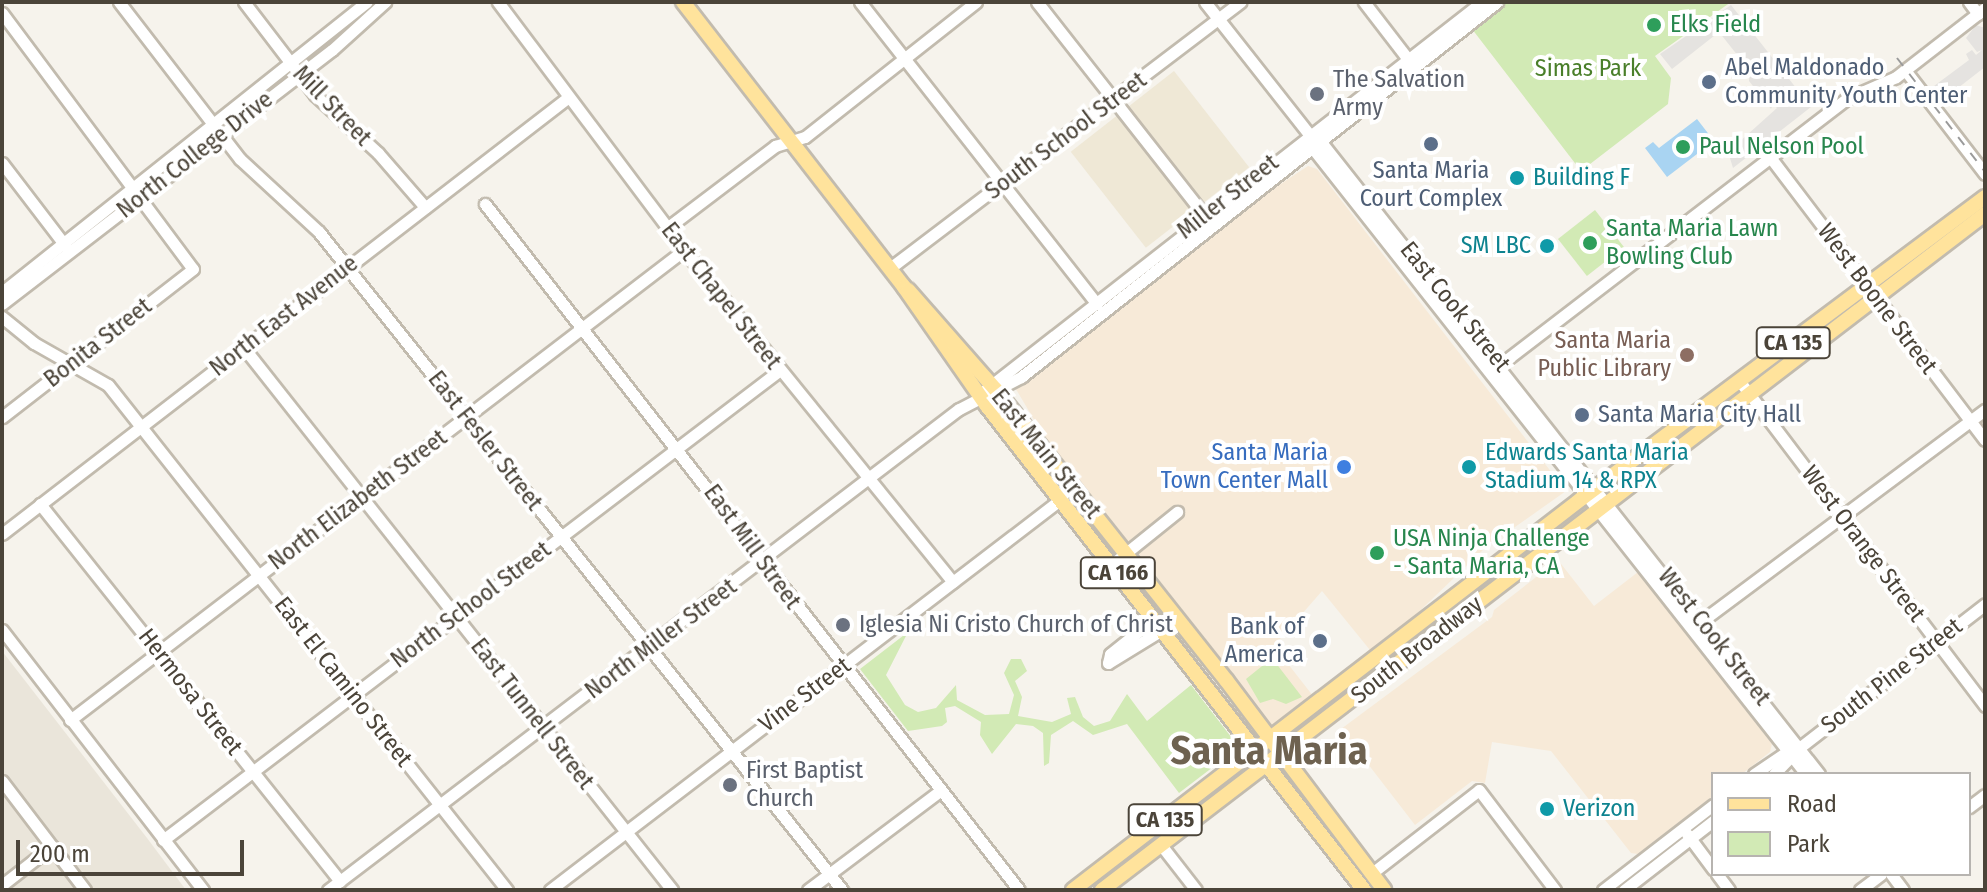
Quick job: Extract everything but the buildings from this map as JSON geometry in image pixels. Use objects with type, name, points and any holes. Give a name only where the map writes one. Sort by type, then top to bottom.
[{"type":"main road","name":"East Main Street","points":[[683,2],[787,141],[890,268],[979,396],[1256,750]]},
{"type":"main road","name":"South Broadway","points":[[1872,292],[1985,197]]},
{"type":"main road","name":"South Broadway","points":[[1268,765],[1604,504],[1745,388],[1872,292],[1985,214]]},
{"type":"main road","name":"East Main Street","points":[[904,287],[923,302],[1271,739]]},
{"type":"main road","name":"South Broadway","points":[[1256,750],[1593,490],[1745,388]]},
{"type":"main road","name":"CA 166","points":[[1271,739],[1384,890]]},
{"type":"main road","name":"CA 166","points":[[1256,750],[1358,888]]},
{"type":"main road","name":"CA 135","points":[[1073,890],[1256,750]]},
{"type":"main road","name":"CA 135","points":[[1102,890],[1268,765]]},
{"type":"main road","points":[[1309,819],[1361,872],[1372,873]]},
{"type":"main road","points":[[1358,888],[1367,882],[1374,890]]},
{"type":"street","points":[[2,7],[8,2]]},
{"type":"street","name":"East Fesler Street","points":[[119,2],[216,130],[348,266],[842,890]]},
{"type":"street","name":"Mill Street","points":[[244,2],[295,70],[425,207]]},
{"type":"street","name":"North College Drive","points":[[295,70],[367,2]]},
{"type":"street","name":"North College Drive","points":[[2,304],[67,248],[216,130],[385,2]]},
{"type":"street","name":"East Chapel Street","points":[[498,2],[566,99],[684,250],[953,582]]},
{"type":"street","points":[[860,2],[1103,311]]},
{"type":"street","points":[[667,228],[787,141],[805,137],[976,2]]},
{"type":"street","points":[[1037,2],[1203,214]]},
{"type":"street","name":"East Cook Street","points":[[1205,2],[1310,140],[1501,365],[1593,490]]},
{"type":"street","name":"South School Street","points":[[890,268],[1241,2]]},
{"type":"street","points":[[1364,2],[1411,62]]},
{"type":"street","name":"Miller Street","points":[[1321,138],[1482,2]]},
{"type":"street","name":"Miller Street","points":[[992,387],[1021,377],[1310,140],[1411,62],[1497,2]]},
{"type":"street","points":[[1489,371],[1501,365],[1848,98],[1905,70],[1981,11],[1969,2]]},
{"type":"street","points":[[2,13],[138,192]]},
{"type":"street","points":[[1905,70],[1985,174]]},
{"type":"street","name":"North East Avenue","points":[[2,534],[566,99]]},
{"type":"street","points":[[1310,140],[1321,138]]},
{"type":"street","name":"East Cook Street","points":[[1321,138],[1489,371],[1593,490]]},
{"type":"street","name":"Miller Street","points":[[992,387],[1094,300],[1203,214],[1310,140]]},
{"type":"street","name":"West Boone Street","points":[[1770,157],[1985,440]]},
{"type":"street","points":[[2,163],[67,248]]},
{"type":"street","name":"Bonita Street","points":[[2,417],[193,269],[138,192]]},
{"type":"street","name":"East Mill Street","points":[[485,204],[679,448],[841,667],[1019,890]]},
{"type":"street","name":"North College Drive","points":[[2,292],[67,248]]},
{"type":"street","name":"North Elizabeth Street","points":[[70,720],[684,250]]},
{"type":"street","name":"East El Camino Street","points":[[2,317],[108,385],[507,890]]},
{"type":"street","name":"East Tunnell Street","points":[[244,348],[672,890]]},
{"type":"street","name":"North School Street","points":[[163,840],[780,370]]},
{"type":"street","name":"North Miller Street","points":[[328,890],[992,387]]},
{"type":"street","name":"West Orange Street","points":[[1745,388],[1985,706]]},
{"type":"street","points":[[1697,624],[1985,410]]},
{"type":"street","name":"West Cook Street","points":[[1593,490],[1697,624],[1805,772]]},
{"type":"street","name":"Vine Street","points":[[550,890],[1060,500]]},
{"type":"street","name":"Hermosa Street","points":[[40,504],[340,881]]},
{"type":"street","points":[[1111,565],[1177,512]]},
{"type":"street","name":"South Pine Street","points":[[1758,772],[1793,752],[1985,604]]},
{"type":"street","points":[[2,630],[6,646],[70,720],[203,890]]},
{"type":"street","name":"West Cook Street","points":[[1793,752],[1817,772]]},
{"type":"street","name":"South Pine Street","points":[[1776,772],[1793,752]]},
{"type":"street","points":[[2,781],[85,890]]},
{"type":"street","points":[[1372,873],[1479,790],[1555,890]]},
{"type":"street","points":[[808,890],[940,791]]},
{"type":"street","points":[[1624,890],[1711,807]]},
{"type":"street","points":[[1603,890],[1686,834],[1711,822]]},
{"type":"street","points":[[1686,834],[1711,866]]},
{"type":"street","points":[[1161,845],[1196,890]]},
{"type":"street","points":[[2,885],[52,846]]},
{"type":"street","points":[[1860,890],[1878,876]]},
{"type":"shaded area","points":[[1731,5],[1811,107],[1733,168],[1728,152],[1777,108],[1773,104],[1771,109],[1749,81],[1750,71],[1719,32],[1672,69],[1660,54]]},
{"type":"shaded area","points":[[1976,25],[1985,28],[1985,67],[1945,98],[1934,86],[1969,60],[1966,54],[1972,50],[1976,55],[1982,50],[1977,52],[1966,38]]},
{"type":"shaded area","points":[[1174,71],[1249,167],[1146,248],[1071,152]]},
{"type":"shaded area","points":[[1308,166],[1317,169],[1566,491],[1484,549],[1374,655],[1322,591],[1274,646],[1317,701],[1272,736],[1074,487],[1014,386],[1224,221]]},
{"type":"shaded area","points":[[1558,560],[1594,606],[1638,572],[1772,744],[1770,752],[1745,772],[1711,772],[1711,798],[1638,854],[1631,853],[1551,751],[1492,742],[1485,783],[1472,781],[1415,825],[1341,729],[1492,617],[1494,610]]},
{"type":"shaded area","points":[[2,651],[147,838],[186,890],[2,890]]},
{"type":"green space","name":"Simas Park","points":[[1506,2],[1731,2],[1655,56],[1671,78],[1668,104],[1581,171],[1472,29]]},
{"type":"green space","name":"Santa Maria Lawn Bowling Club","points":[[1595,210],[1624,247],[1587,276],[1558,239]]},
{"type":"green space","points":[[908,632],[886,675],[905,705],[918,712],[936,708],[956,685],[957,700],[985,715],[1009,714],[1014,695],[1004,673],[1011,659],[1021,659],[1027,671],[1015,681],[1022,697],[1018,716],[1052,722],[1071,714],[1067,698],[1075,697],[1083,717],[1094,726],[1110,721],[1127,694],[1147,721],[1191,685],[1235,742],[1234,751],[1179,793],[1127,724],[1093,735],[1073,721],[1051,735],[1049,763],[1044,766],[1043,733],[1033,726],[1016,724],[992,754],[980,735],[981,722],[955,706],[945,708],[947,722],[942,726],[908,731],[860,669]]},
{"type":"green space","points":[[1272,658],[1302,697],[1286,704],[1273,699],[1260,703],[1246,679]]},
{"type":"water","points":[[1697,119],[1714,141],[1667,177],[1645,148],[1653,142],[1659,148]]},
{"type":"railway","points":[[1897,58],[1985,172]]},
{"type":"place","name":"Elks Field","points":[[1654,25]]},
{"type":"place","name":"Abel Maldonado Community Youth Center","points":[[1709,82]]},
{"type":"place","name":"The Salvation Army","points":[[1317,94]]},
{"type":"place","name":"Santa Maria Court Complex","points":[[1431,144]]},
{"type":"place","name":"Paul Nelson Pool","points":[[1683,147]]},
{"type":"place","name":"Building F","points":[[1517,178]]},
{"type":"place","name":"Santa Maria Lawn Bowling Club","points":[[1590,243]]},
{"type":"place","name":"SM LBC","points":[[1547,246]]},
{"type":"place","name":"Santa Maria Public Library","points":[[1687,355]]},
{"type":"place","name":"Santa Maria City Hall","points":[[1582,415]]},
{"type":"place","name":"Santa Maria Town Center Mall","points":[[1344,467]]},
{"type":"place","name":"Edwards Santa Maria Stadium 14 & RPX","points":[[1469,467]]},
{"type":"place","name":"USA Ninja Challenge - Santa Maria, CA","points":[[1377,553]]},
{"type":"place","name":"Iglesia Ni Cristo Church of Christ","points":[[843,625]]},
{"type":"place","name":"Bank of America","points":[[1320,641]]},
{"type":"place","name":"First Baptist Church","points":[[730,785]]},
{"type":"place","name":"Verizon","points":[[1547,809]]},
{"type":"district","name":"Santa Maria","points":[[1269,751]]}]
